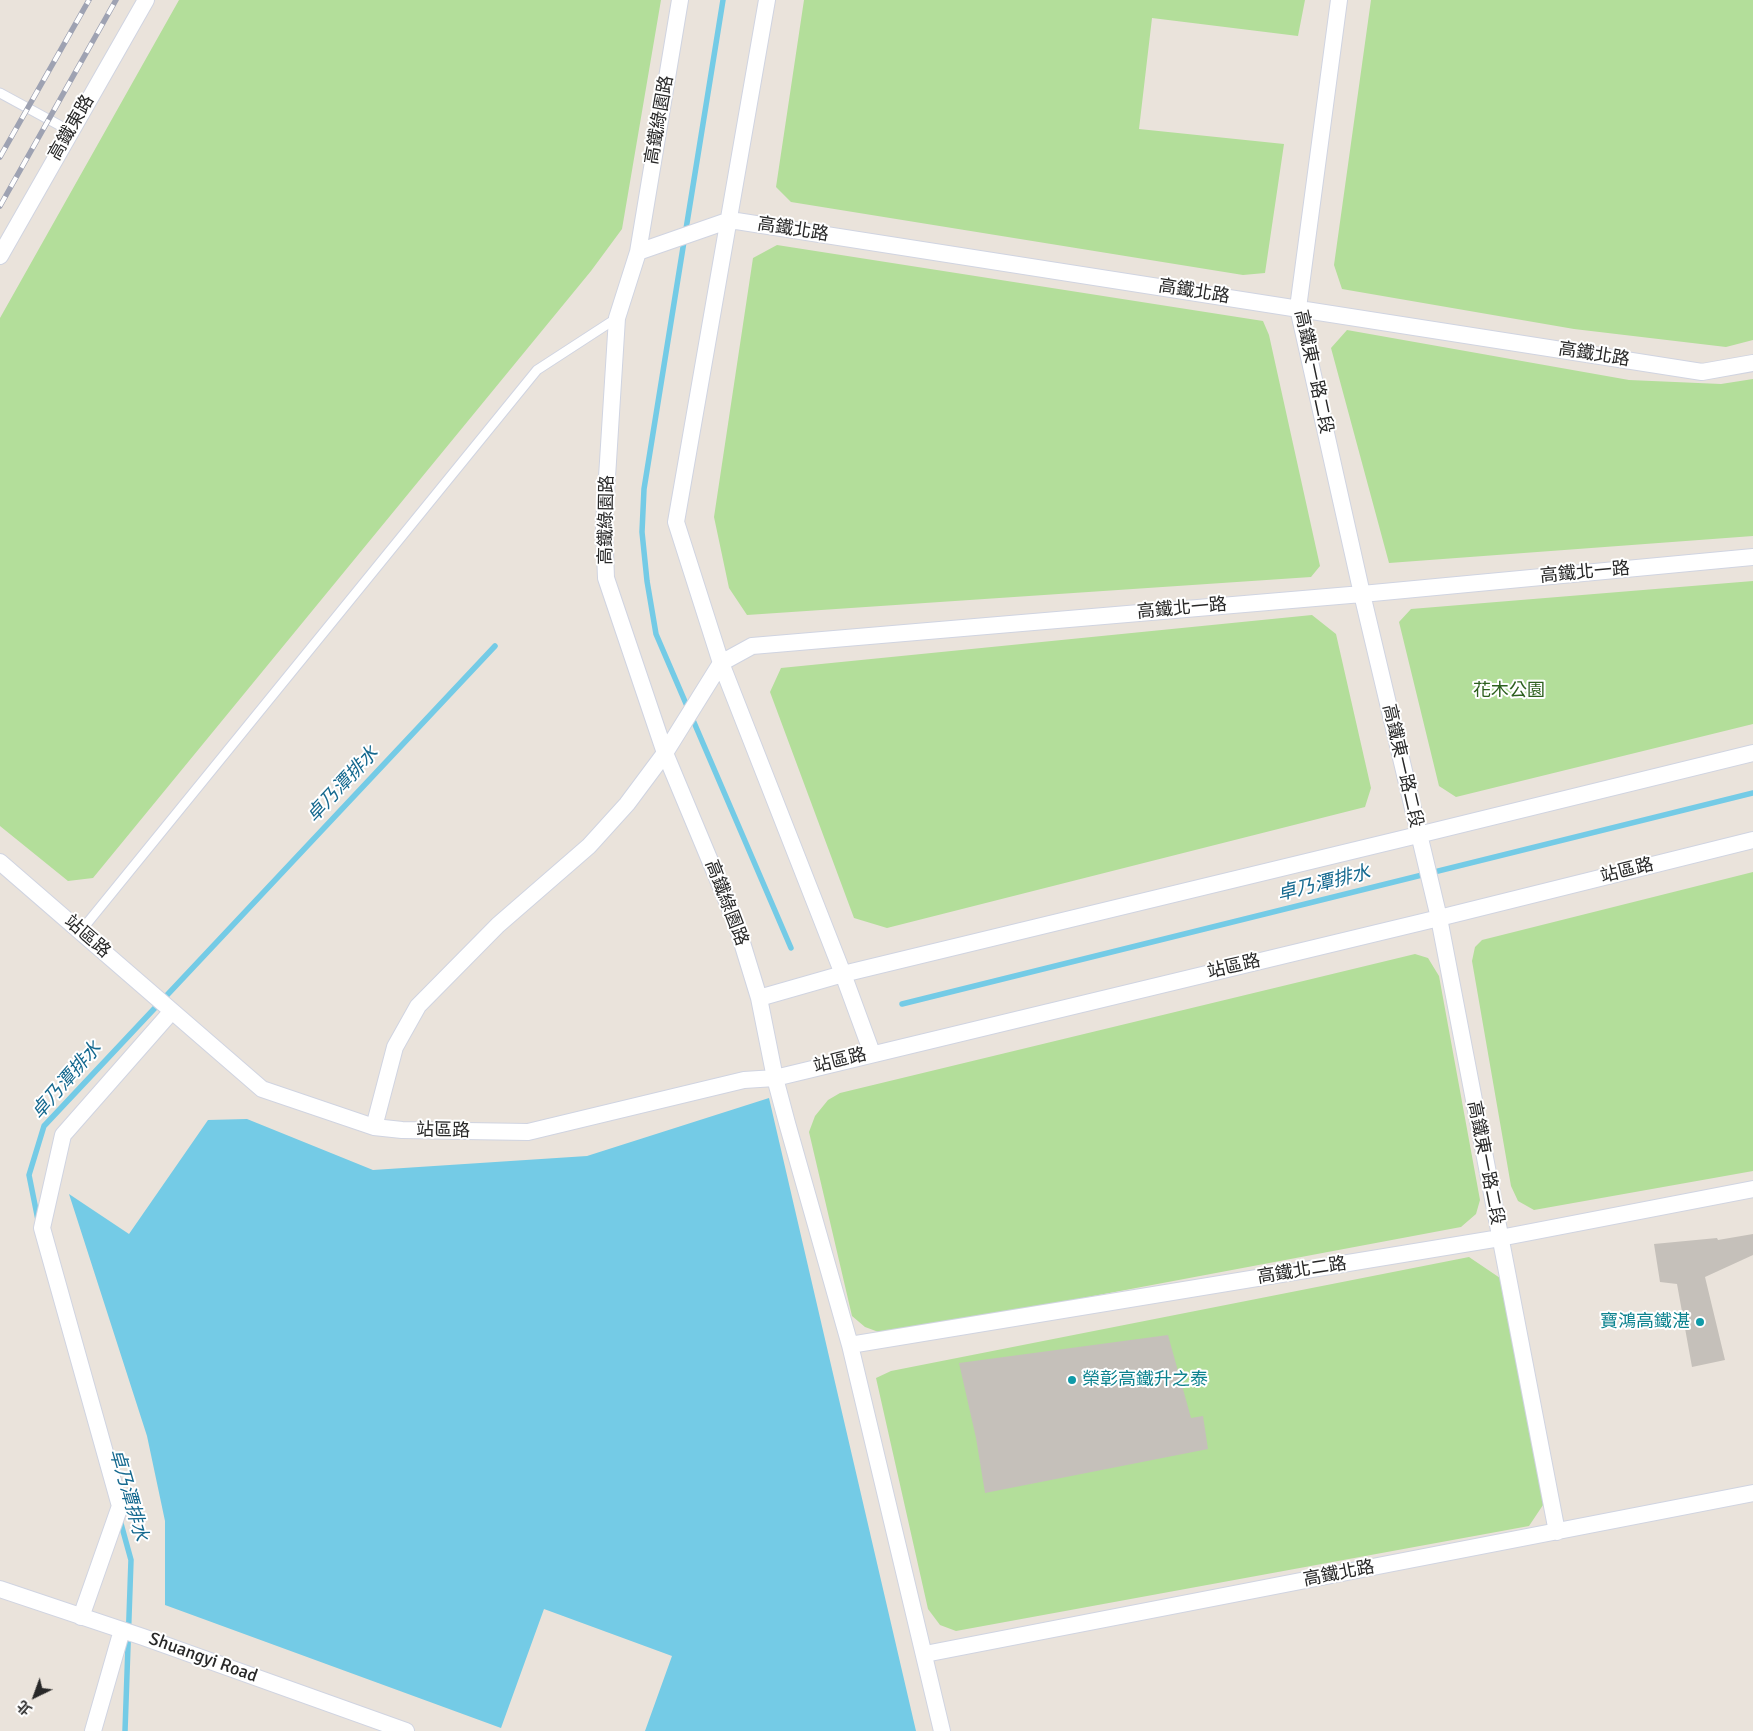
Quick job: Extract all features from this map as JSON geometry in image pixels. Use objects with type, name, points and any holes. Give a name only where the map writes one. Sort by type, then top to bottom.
[{"type":"street","name":"高鐵東路","points":[[0,256],[146,0]]},
{"type":"street","name":"高鐵綠園路","points":[[680,0],[638,252],[617,318],[604,525],[606,578],[665,754],[736,923],[759,998],[775,1078],[850,1345],[942,1731]]},
{"type":"street","points":[[767,0],[676,522],[721,663],[872,1053]]},
{"type":"street","name":"高鐵東一路二段","points":[[1339,0],[1298,308],[1362,594],[1439,918],[1558,1532]]},
{"type":"street","name":"高鐵北路","points":[[638,252],[730,220],[1702,372],[1753,363]]},
{"type":"street","name":"高鐵北一路","points":[[374,1127],[395,1047],[418,1006],[498,925],[589,846],[627,804],[665,754],[721,663],[752,646],[1362,594],[1753,557]]},
{"type":"street","points":[[759,998],[843,974],[1753,753]]},
{"type":"street","name":"站區路","points":[[0,862],[262,1089],[374,1127],[402,1130],[528,1132],[744,1080],[775,1078],[872,1053],[1439,918],[1753,840]]},
{"type":"street","points":[[81,1617],[120,1506],[42,1228],[63,1135],[170,1009]]},
{"type":"street","name":"高鐵北二路","points":[[850,1345],[1500,1238],[1753,1189]]},
{"type":"street","name":"高鐵北路","points":[[925,1654],[1753,1493]]},
{"type":"street","name":"Shuangyi Road","points":[[0,1589],[143,1637],[406,1731]]},
{"type":"street","points":[[93,1731],[122,1630]]},
{"type":"lane","points":[[0,94],[70,131]]},
{"type":"lane","points":[[80,932],[537,370],[617,318]]},
{"type":"green space","points":[[179,0],[661,0],[622,229],[591,271],[93,878],[68,881],[0,826],[0,318]]},
{"type":"green space","points":[[804,0],[1305,0],[1298,36],[1152,18],[1139,129],[1284,144],[1265,273],[1243,275],[791,202],[776,187]]},
{"type":"green space","points":[[1371,0],[1753,0],[1753,340],[1726,347],[1574,329],[1342,289],[1334,265]]},
{"type":"green space","points":[[777,245],[1263,321],[1269,335],[1320,566],[1311,577],[747,615],[729,588],[714,517],[753,258]]},
{"type":"green space","points":[[1347,330],[1629,380],[1721,384],[1753,379],[1753,536],[1389,563],[1331,348]]},
{"type":"green space","name":"花木公園","points":[[1753,581],[1753,724],[1456,797],[1439,786],[1399,622],[1411,609]]},
{"type":"green space","points":[[1312,615],[1336,634],[1371,788],[1365,807],[887,928],[854,918],[770,692],[781,668]]},
{"type":"green space","points":[[1753,872],[1753,1171],[1534,1210],[1518,1201],[1511,1186],[1472,961],[1475,947],[1482,940]]},
{"type":"green space","points":[[1415,954],[1428,958],[1439,976],[1480,1200],[1476,1214],[1461,1227],[907,1331],[884,1334],[865,1327],[852,1316],[809,1132],[815,1116],[828,1100],[840,1093]]},
{"type":"green space","points":[[1469,1257],[1500,1278],[1545,1502],[1529,1526],[956,1631],[940,1625],[928,1609],[876,1378],[891,1371]]},
{"type":"water","points":[[769,1098],[916,1731],[645,1731],[672,1656],[544,1609],[501,1728],[165,1605],[165,1521],[147,1436],[69,1194],[129,1234],[208,1120],[247,1119],[373,1170],[587,1156]]},
{"type":"building","name":"寶鴻高鐵湛","points":[[1753,1234],[1753,1255],[1705,1277],[1725,1360],[1692,1367],[1677,1284],[1660,1282],[1654,1244],[1717,1238],[1718,1240]]},
{"type":"building","points":[[1168,1335],[1191,1418],[1203,1416],[1208,1449],[985,1493],[976,1438],[959,1363]]},
{"type":"waterway","points":[[723,0],[644,489],[642,532],[647,581],[656,634],[791,948]]},
{"type":"waterway","name":"卓乃潭排水","points":[[38,1220],[29,1175],[44,1126],[495,646]]},
{"type":"waterway","name":"卓乃潭排水","points":[[902,1004],[1753,793]]},
{"type":"waterway","name":"卓乃潭排水","points":[[120,1520],[131,1560],[125,1731]]},
{"type":"railway","points":[[0,157],[89,0]]},
{"type":"railway","points":[[0,206],[116,0]]},
{"type":"place","name":"寶鴻高鐵湛","points":[[1700,1322]]},
{"type":"place","name":"榮彰高鐵升之泰","points":[[1072,1380]]}]
